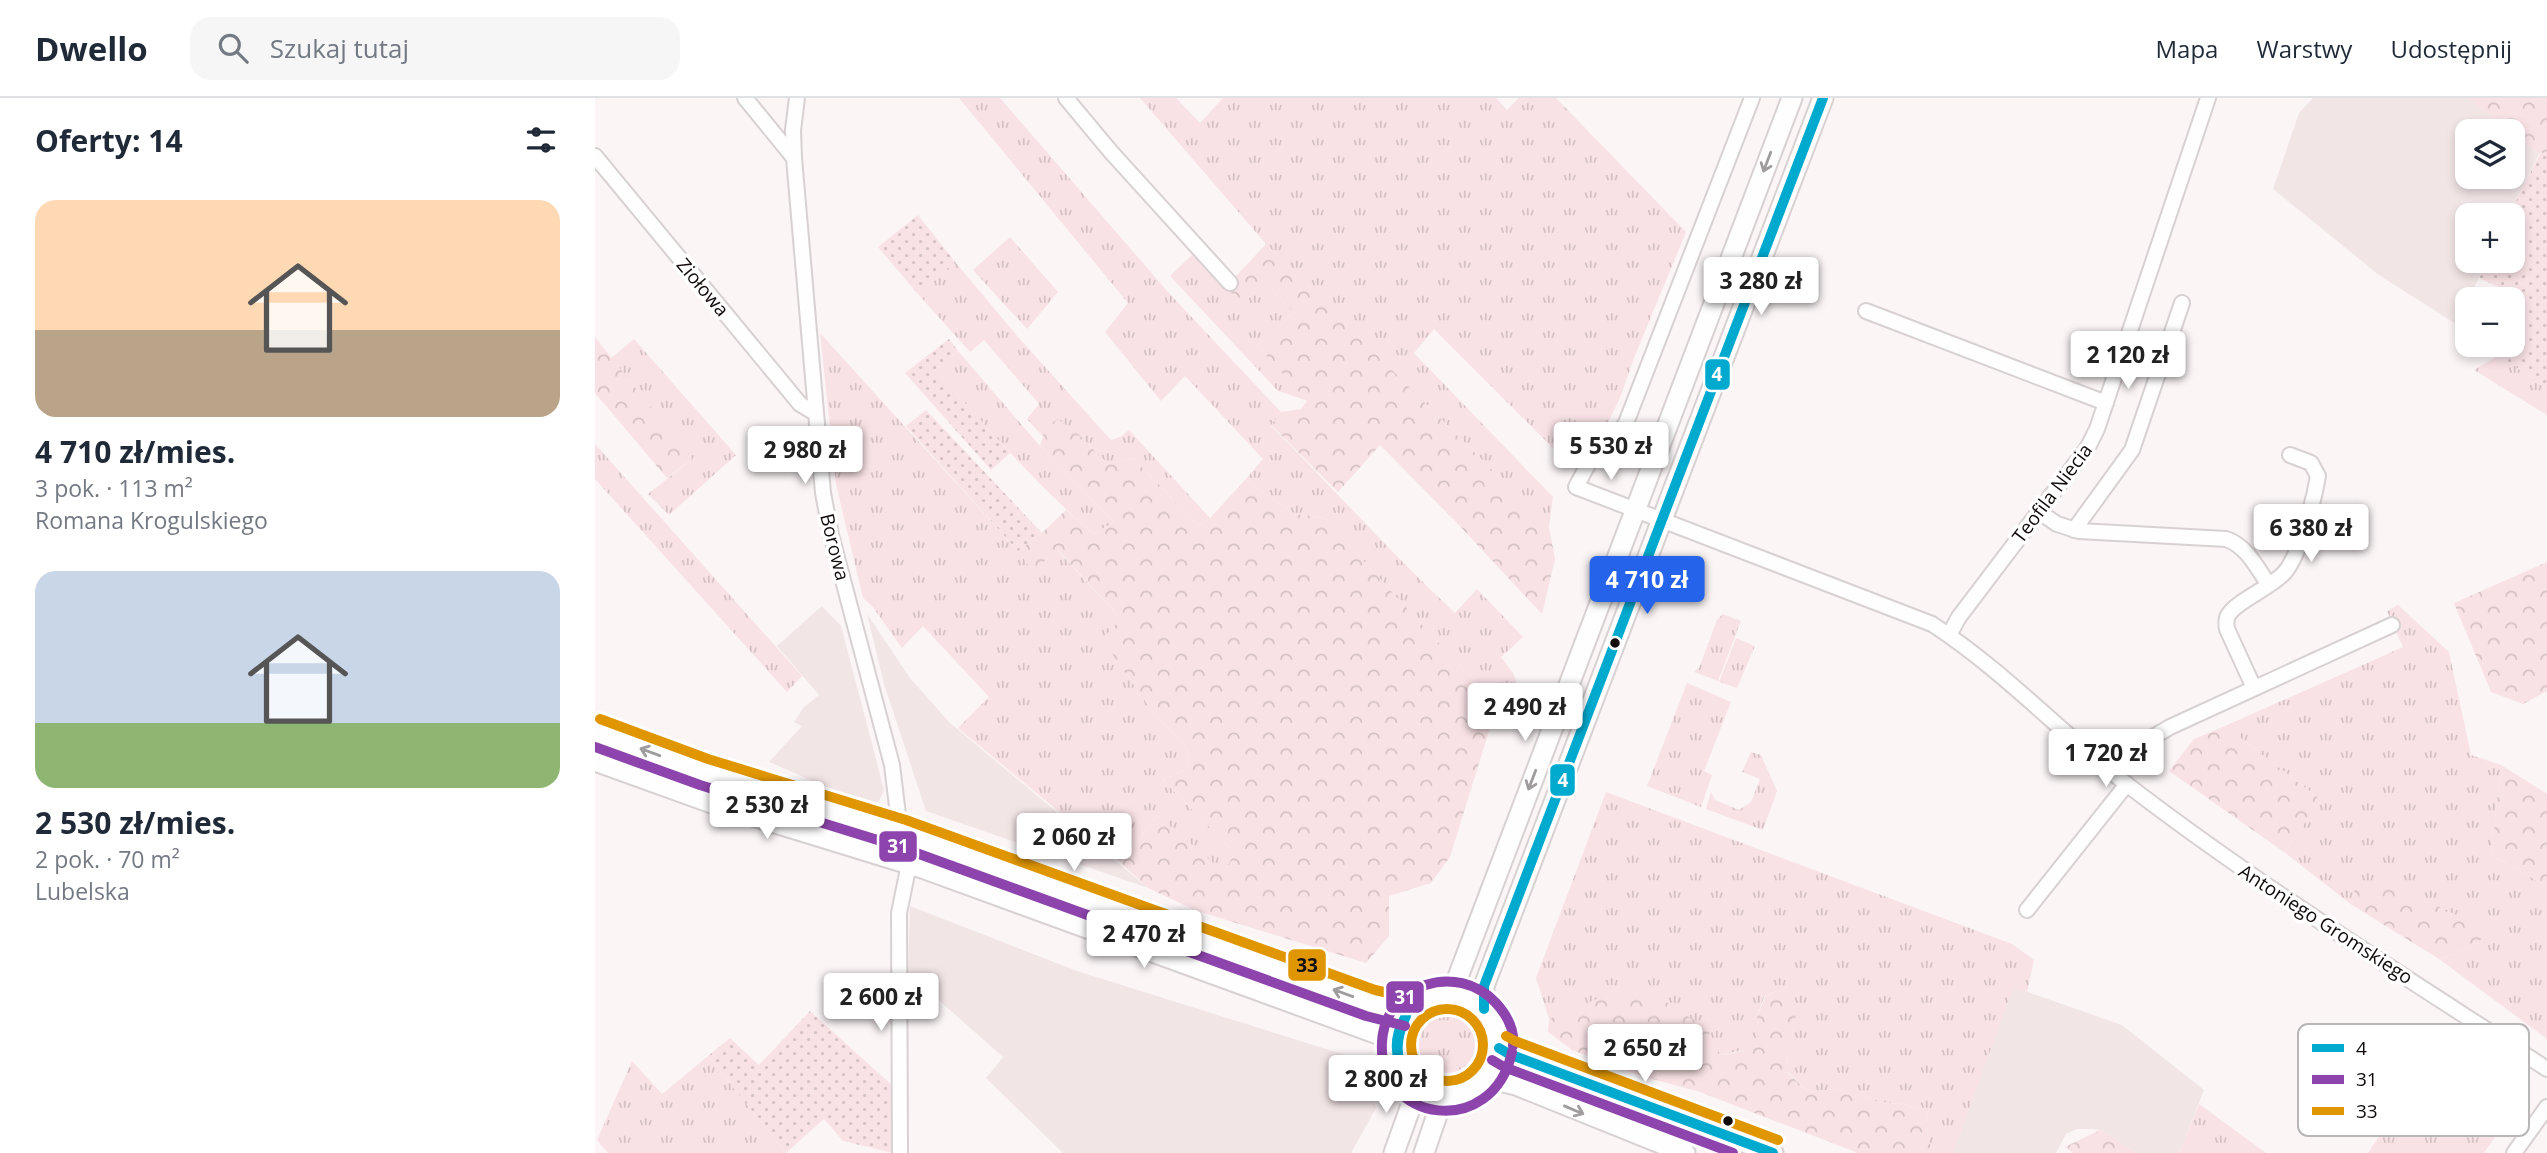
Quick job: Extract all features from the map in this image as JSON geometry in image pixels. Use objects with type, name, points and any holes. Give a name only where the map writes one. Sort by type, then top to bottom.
[{"type":"main road","points":[[1447,994],[1458,977],[1791,98]]},
{"type":"main road","points":[[1484,1009],[1485,986],[1823,98]]},
{"type":"main road","points":[[595,732],[704,772],[901,833],[1371,1003],[1408,1012]]},
{"type":"main road","points":[[595,761],[720,806],[909,864],[1387,1037],[1396,1044]]},
{"type":"main road","points":[[1447,994],[1464,997],[1484,1009],[1496,1030],[1499,1048],[1495,1066],[1487,1079],[1467,1093],[1449,1097],[1429,1094],[1414,1085],[1402,1071],[1396,1044],[1400,1025],[1408,1012],[1425,999],[1447,994]]},
{"type":"main road","points":[[1499,1048],[1773,1153]]},
{"type":"main road","points":[[1487,1079],[1524,1088],[1685,1153]]},
{"type":"main road","points":[[1394,1153],[1413,1100],[1414,1085]]},
{"type":"main road","points":[[1424,1153],[1440,1106],[1449,1097]]},
{"type":"street","points":[[745,98],[794,158]]},
{"type":"street","name":"Borowa","points":[[797,98],[793,130],[794,158],[825,509],[892,765],[901,833],[909,864]]},
{"type":"street","points":[[1066,98],[1111,152],[1230,283]]},
{"type":"street","name":"Teofila Niecia","points":[[1949,635],[1959,617],[2088,447],[2098,429],[2208,98]]},
{"type":"street","name":"Antoniego Gromskiego","points":[[1750,99],[1626,423],[1612,441],[1592,457],[1576,487],[1929,622],[1965,645],[2111,771],[2229,861],[2478,1024]]},
{"type":"street","name":"Ziołowa","points":[[595,156],[800,404],[815,413]]},
{"type":"street","points":[[2074,530],[2132,450],[2182,303]]},
{"type":"street","points":[[1866,311],[2106,403]]},
{"type":"street","points":[[2254,688],[2226,622],[2228,614],[2284,573],[2294,559],[2318,476],[2311,463],[2290,455]]},
{"type":"street","points":[[2038,511],[2057,524],[2074,530],[2226,538],[2245,549],[2269,585]]},
{"type":"street","points":[[2111,771],[2138,746],[2171,727],[2392,625]]},
{"type":"street","points":[[2027,910],[2127,784]]},
{"type":"street","points":[[900,1153],[899,913],[909,864]]},
{"type":"street","name":"Antoniego Gromskiego","points":[[2529,1057],[2547,1069]]},
{"type":"street","points":[[2529,1133],[2547,1107]]},
{"type":"street","points":[[2515,1153],[2527,1136]]},
{"type":"shaded area","points":[[2313,98],[2468,98],[2495,119],[2455,119],[2455,189],[2522,189],[2515,203],[2455,203],[2455,273],[2481,273],[2474,287],[2455,287],[2455,323],[2379,275],[2273,189],[2299,113]]},
{"type":"shaded area","points":[[2525,143],[2539,154],[2525,182]]},
{"type":"shaded area","points":[[822,606],[841,626],[876,759],[884,791],[875,808],[769,762],[802,726],[794,722],[804,707],[819,695],[777,646]]},
{"type":"shaded area","points":[[867,614],[910,678],[949,722],[1148,888],[926,811],[884,684]]},
{"type":"shaded area","points":[[910,906],[1077,971],[1361,1060],[1376,1108],[1351,1153],[1063,1153],[986,1078],[1003,1057],[908,973]]},
{"type":"shaded area","points":[[2013,987],[2122,1025],[2204,1090],[2179,1153],[2137,1153],[2100,1130],[2077,1129],[2066,1134],[2056,1153],[1953,1153]]},
{"type":"green space","points":[[959,98],[1000,98],[1168,292],[1281,412],[1271,426],[1455,613],[1477,589],[1523,637],[1501,657],[1518,685],[1489,731],[1490,706],[1472,679],[1324,518],[1295,514],[1245,480],[1263,459],[1185,376],[1161,401],[1105,332],[1128,303]]},
{"type":"green space","points":[[1140,98],[1176,98],[1200,123],[1223,98],[1496,98],[1507,110],[1519,98],[1556,98],[1686,232],[1606,427],[1566,461],[1434,329],[1414,353],[1553,497],[1549,527],[1266,244]]},
{"type":"green space","points":[[2468,98],[2547,98],[2547,156],[2541,152],[2539,154],[2525,143],[2525,119],[2495,119]]},
{"type":"green space","points":[[2541,152],[2547,156],[2547,389],[2502,357],[2525,357],[2525,287],[2499,287],[2479,278],[2481,273],[2525,273],[2525,203],[2515,203],[2522,189],[2525,189],[2525,184]]},
{"type":"green space","points":[[918,215],[956,263],[918,294],[878,247]]},
{"type":"green space","points":[[1010,237],[1058,292],[1027,329],[973,270]]},
{"type":"green space","points":[[1266,244],[1549,527],[1555,559],[1542,614],[1380,445],[1338,492],[1271,425],[1281,412],[1301,409],[1307,401],[1257,345],[1294,313],[1267,284],[1244,302],[1225,288]]},
{"type":"green space","points":[[1194,253],[1225,288],[1267,284],[1294,313],[1257,345],[1308,401],[1278,391],[1170,276]]},
{"type":"green space","points":[[956,263],[1018,337],[1111,440],[1129,430],[1210,518],[1199,526],[1133,458],[1108,464],[1078,434],[1046,426],[1043,437],[1027,419],[1039,404],[984,340],[970,352],[918,294]]},
{"type":"green space","points":[[820,333],[1018,551],[1032,570],[1058,551],[1121,619],[1149,707],[1189,751],[1187,769],[1163,780],[1235,853],[1224,873],[1157,815],[1121,863],[958,728],[989,697],[923,626],[902,648],[872,606],[863,598],[836,484]]},
{"type":"green space","points":[[595,337],[692,459],[667,478],[595,393]]},
{"type":"green space","points":[[634,339],[736,455],[669,515],[648,494],[692,459],[611,358]]},
{"type":"green space","points":[[949,339],[958,351],[935,370],[1010,453],[991,470],[905,373]]},
{"type":"green space","points":[[958,351],[1040,446],[1114,522],[1094,534],[1052,496],[992,434],[935,370]]},
{"type":"green space","points":[[2496,357],[2502,357],[2547,389],[2547,415],[2474,370]]},
{"type":"green space","points":[[926,410],[1042,533],[1018,551],[906,426]]},
{"type":"green space","points":[[1058,419],[1078,434],[1108,464],[1133,458],[1199,526],[1210,518],[1245,480],[1295,514],[1324,518],[1472,679],[1490,706],[1489,731],[1450,857],[1431,883],[1389,896],[1389,936],[1366,963],[1197,911],[1148,888],[1121,863],[1157,815],[1224,872],[1235,853],[1163,780],[1187,769],[1189,751],[1149,707],[1102,639],[1121,619],[1059,551],[1032,570],[1018,551],[1066,510],[1094,534],[1114,522],[1040,446],[1046,426]]},
{"type":"green space","points":[[595,444],[802,676],[787,692],[595,479]]},
{"type":"green space","points":[[2547,562],[2547,691],[2523,704],[2491,692],[2454,603]]},
{"type":"green space","points":[[2398,605],[2449,652],[2471,755],[2501,765],[2491,855],[2547,886],[2547,1039],[2439,959],[2468,949],[2482,939],[2481,927],[2355,886],[2352,905],[2284,852],[2321,800],[2225,726],[2403,647],[2387,611]]},
{"type":"green space","points":[[1723,614],[1741,621],[1718,681],[1694,672],[1699,668],[1717,620]]},
{"type":"green space","points":[[1736,638],[1755,646],[1737,688],[1719,682]]},
{"type":"green space","points":[[1687,683],[1731,702],[1704,771],[1712,775],[1701,807],[1647,786]]},
{"type":"green space","points":[[2225,726],[2321,800],[2284,852],[2169,771],[2194,739]]},
{"type":"green space","points":[[1751,752],[1761,755],[1777,791],[1763,830],[1706,809],[1711,792],[1715,800],[1739,810],[1751,802],[1760,779],[1742,772]]},
{"type":"green space","points":[[2501,765],[2547,794],[2547,886],[2491,855]]},
{"type":"green space","points":[[1606,792],[2012,944],[2034,960],[2027,992],[2013,988],[1953,1153],[1934,1153],[1928,1140],[1926,1112],[1904,1104],[1887,1103],[1836,1089],[1808,1092],[1787,1071],[1788,1043],[1795,1028],[1778,990],[1764,997],[1757,1017],[1759,1041],[1752,1048],[1721,1055],[1710,1040],[1585,1005],[1549,1019],[1536,978]]},
{"type":"green space","points":[[2384,881],[2482,927],[2482,939],[2468,949],[2439,959],[2352,905],[2355,886]]},
{"type":"green space","points":[[1778,990],[1790,996],[1796,1008],[1795,1028],[1788,1043],[1787,1072],[1808,1092],[1836,1089],[1887,1103],[1904,1104],[1926,1112],[1928,1140],[1934,1153],[1858,1153],[1700,1092],[1638,1075],[1572,1050],[1548,1032],[1549,1019],[1604,996],[1621,994],[1660,998],[1709,1030],[1710,1040],[1721,1055],[1746,1049],[1759,1041],[1757,1017],[1765,997]]},
{"type":"green space","points":[[810,1011],[894,1087],[893,1153],[843,1141],[824,1119],[786,1153],[708,1056],[730,1038],[759,1065]]},
{"type":"green space","points":[[1440,1012],[1454,1012],[1466,1017],[1476,1027],[1481,1046],[1476,1065],[1466,1075],[1454,1080],[1440,1080],[1428,1075],[1418,1065],[1413,1053],[1413,1039],[1418,1027],[1428,1017]]},
{"type":"green space","points":[[708,1056],[786,1153],[608,1153],[597,1140],[632,1061],[662,1094]]},
{"type":"green space","points":[[2199,1104],[2266,1153],[2179,1153]]},
{"type":"green space","points":[[2100,1130],[2137,1153],[2073,1153],[2065,1147]]},
{"type":"green space","points":[[2379,1136],[2496,1136],[2484,1153],[2368,1153]]},
{"type":"transit line","name":"4","points":[[1484,1009],[1484,986],[1823,98]]},
{"type":"transit line","name":"33","points":[[600,719],[708,759],[906,820],[1375,990],[1411,998]]},
{"type":"transit line","name":"31","points":[[595,747],[700,785],[897,846],[1366,1016],[1405,1026]]},
{"type":"transit line","name":"31","points":[[1512,1052],[1501,1080],[1483,1099],[1461,1109],[1438,1110],[1416,1104],[1398,1090],[1385,1069],[1382,1042],[1386,1022],[1396,1006],[1409,993],[1425,985],[1444,982],[1462,983],[1480,990],[1496,1003],[1509,1022],[1513,1046]]},
{"type":"transit line","name":"33","points":[[1454,1009],[1473,1019],[1481,1031],[1483,1045],[1481,1059],[1473,1071],[1461,1079],[1440,1081],[1421,1071],[1413,1059],[1411,1038],[1421,1019],[1433,1011],[1454,1009]]},
{"type":"transit line","name":"4","points":[[1406,1016],[1400,1031],[1398,1054],[1407,1076]]},
{"type":"transit line","name":"4","points":[[1406,1016],[1397,1039],[1397,1054],[1407,1076]]},
{"type":"transit line","name":"33","points":[[1506,1036],[1778,1140]]},
{"type":"transit line","name":"4","points":[[1499,1048],[1773,1153]]},
{"type":"transit line","name":"31","points":[[1492,1060],[1504,1067],[1733,1153]]}]
